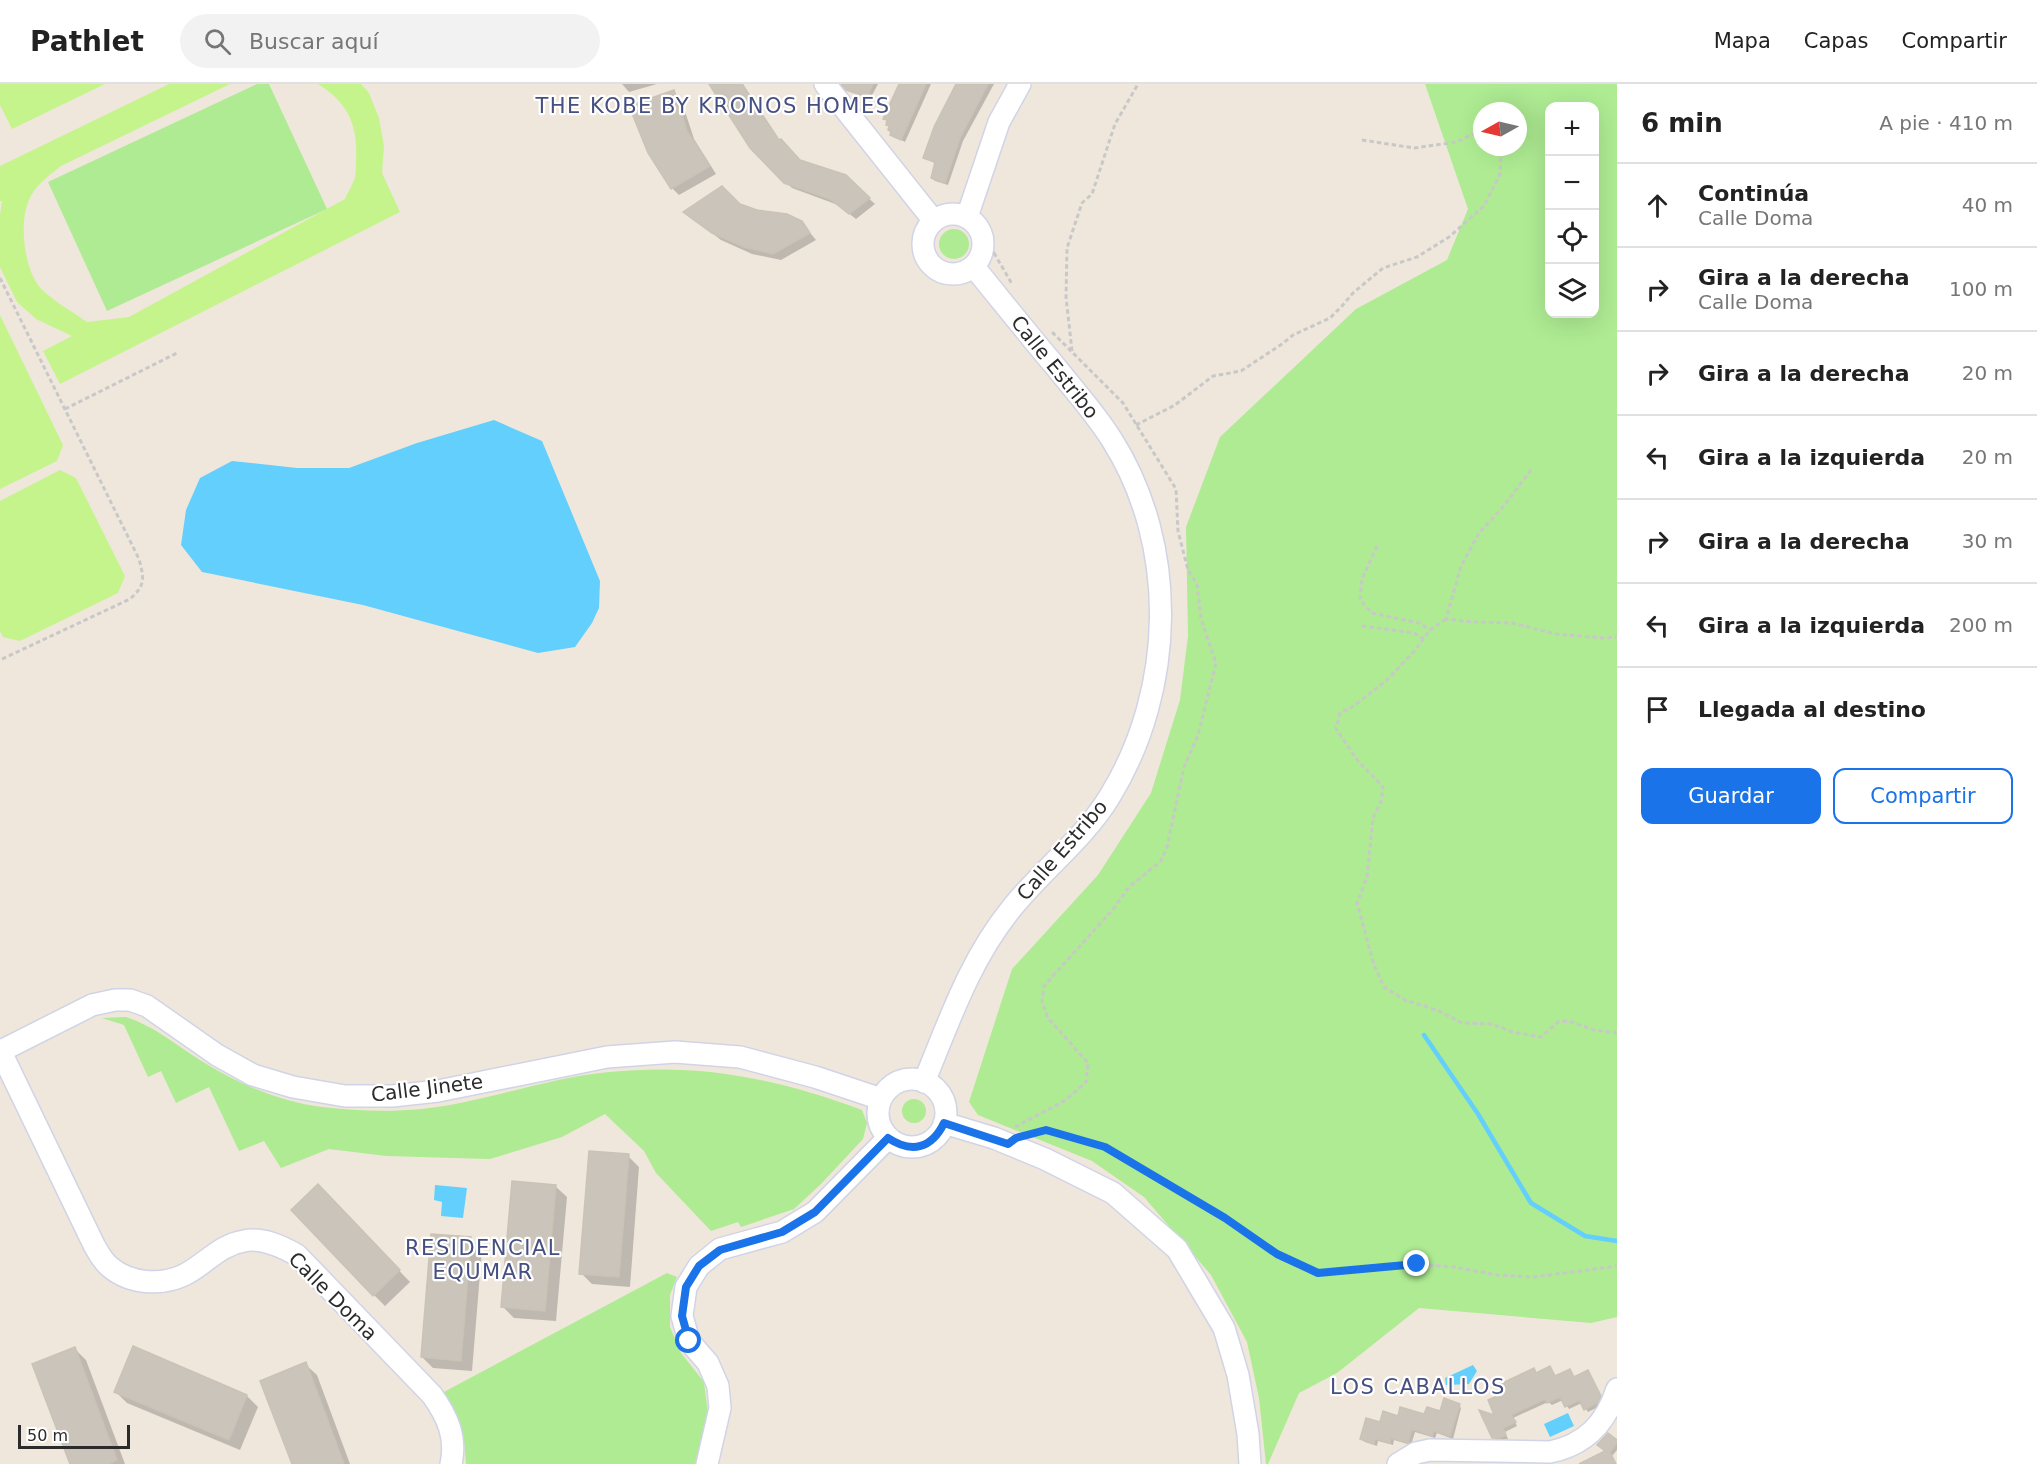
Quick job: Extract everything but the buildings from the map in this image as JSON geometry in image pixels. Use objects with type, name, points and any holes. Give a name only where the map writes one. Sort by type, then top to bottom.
[{"type":"street","points":[[825,84],[933,221]]},
{"type":"street","points":[[967,217],[999,122],[1020,84]]},
{"type":"street","points":[[950,214],[967,217],[981,231],[983,250],[977,263],[957,274],[947,274],[931,264],[926,256],[924,238],[933,221],[950,214]]},
{"type":"street","name":"Calle Estribo","points":[[924,1082],[959,996],[984,946],[1011,908],[1084,831],[1110,796],[1139,737],[1152,694],[1159,651],[1161,603],[1157,559],[1146,515],[1130,472],[1112,440],[1085,403],[977,263]]},
{"type":"street","name":"Calle Jinete","points":[[0,1050],[92,1005],[114,1000],[130,1000],[147,1006],[217,1055],[253,1075],[293,1087],[345,1096],[392,1096],[438,1091],[607,1057],[675,1052],[740,1057],[815,1077],[881,1099]]},
{"type":"street","name":"Calle Doma","points":[[0,1050],[93,1245],[108,1266],[125,1277],[145,1282],[164,1281],[184,1275],[224,1247],[246,1240],[263,1241],[281,1246],[297,1255],[438,1403],[452,1432],[454,1453],[451,1464]]},
{"type":"street","points":[[914,1079],[924,1082],[940,1094],[944,1103],[944,1123],[939,1133],[931,1141],[920,1146],[909,1147],[897,1144],[888,1138],[878,1119],[881,1099],[886,1090],[904,1080],[914,1079]]},
{"type":"street","points":[[944,1123],[1001,1141],[1045,1159],[1113,1193],[1177,1249],[1224,1328],[1238,1375],[1248,1434],[1250,1464]]},
{"type":"street","points":[[708,1464],[720,1408],[718,1386],[708,1363],[689,1341],[682,1316],[686,1287],[699,1266],[720,1250],[782,1232],[815,1212],[888,1138]]},
{"type":"street","points":[[1398,1464],[1416,1454],[1430,1450],[1550,1452],[1568,1448],[1585,1438],[1602,1421],[1617,1389]]},
{"type":"path","points":[[1072,353],[1066,297],[1067,248],[1082,203],[1092,194],[1115,124],[1138,84]]},
{"type":"path","points":[[1362,140],[1414,148],[1457,142],[1473,134]]},
{"type":"path","points":[[1136,425],[1175,405],[1212,376],[1241,370],[1282,345],[1293,335],[1330,318],[1353,292],[1383,268],[1417,257],[1449,237],[1484,206],[1500,174],[1501,156]]},
{"type":"path","points":[[977,263],[994,253],[1016,290]]},
{"type":"path","points":[[0,278],[139,559],[143,577],[140,591],[130,599],[0,660]]},
{"type":"path","points":[[1001,1141],[1066,1101],[1086,1082],[1089,1063],[1048,1018],[1042,1001],[1044,986],[1114,908],[1129,887],[1161,861],[1167,848],[1184,767],[1198,735],[1216,663],[1201,619],[1197,584],[1188,570],[1178,531],[1176,489],[1123,403],[1048,328]]},
{"type":"path","points":[[64,409],[177,353]]},
{"type":"path","points":[[1531,470],[1503,507],[1479,533],[1461,566],[1446,619],[1430,630],[1388,679],[1354,706],[1340,713],[1336,729],[1358,761],[1383,787],[1381,802],[1373,818],[1367,877],[1357,903],[1374,965],[1384,987],[1405,1000],[1439,1011],[1462,1023],[1492,1024],[1513,1032],[1541,1037],[1557,1022],[1569,1021],[1594,1030],[1617,1033]]},
{"type":"path","points":[[1377,546],[1362,579],[1360,600],[1372,614],[1419,623],[1430,630]]},
{"type":"path","points":[[1446,619],[1512,623],[1556,634],[1617,637]]},
{"type":"path","points":[[1362,626],[1414,633],[1424,639]]},
{"type":"path","points":[[1001,1141],[1046,1130],[1105,1147],[1225,1218],[1277,1254],[1318,1273],[1417,1264],[1454,1267],[1497,1275],[1534,1277],[1617,1266]]},
{"type":"green space","points":[[0,84],[105,84],[12,129],[0,105]]},
{"type":"green space","points":[[169,84],[230,84],[61,166],[40,184],[29,200],[25,212],[24,238],[33,276],[48,295],[87,322],[129,317],[345,199],[355,175],[356,146],[353,125],[343,106],[318,84],[361,84],[369,93],[379,118],[384,146],[382,173],[400,212],[60,384],[43,351],[72,336],[36,319],[17,302],[0,267],[2,201],[0,201],[0,166]]},
{"type":"green space","points":[[257,84],[269,84],[327,209],[107,311],[48,182]]},
{"type":"green space","points":[[1425,84],[1617,84],[1617,1317],[1591,1323],[1419,1308],[1337,1373],[1299,1393],[1268,1464],[1266,1464],[1259,1398],[1247,1342],[1211,1275],[1144,1197],[1092,1161],[978,1115],[969,1102],[1012,969],[1098,875],[1151,793],[1180,700],[1188,636],[1186,527],[1220,437],[1356,309],[1447,260],[1468,209]]},
{"type":"green space","points":[[954,229],[965,233],[969,244],[965,255],[954,259],[943,255],[939,244],[943,233]]},
{"type":"green space","points":[[0,315],[63,445],[57,461],[0,489]]},
{"type":"green space","points":[[60,470],[76,478],[125,576],[118,593],[20,641],[3,637],[0,631],[0,501]]},
{"type":"green space","points":[[126,1017],[155,1031],[243,1084],[290,1101],[322,1107],[372,1111],[422,1109],[446,1106],[585,1075],[642,1070],[675,1070],[737,1076],[799,1089],[862,1110],[867,1123],[863,1139],[794,1209],[741,1227],[738,1222],[711,1231],[656,1173],[644,1151],[605,1114],[562,1137],[490,1159],[386,1156],[329,1149],[281,1168],[264,1141],[239,1151],[209,1087],[176,1103],[161,1071],[148,1077],[124,1025],[102,1018]]},
{"type":"green space","points":[[914,1099],[923,1102],[926,1111],[923,1120],[914,1123],[905,1120],[902,1111],[905,1102]]},
{"type":"green space","points":[[667,1273],[677,1277],[670,1295],[670,1327],[681,1353],[704,1382],[708,1414],[696,1464],[466,1464],[460,1426],[442,1393]]},
{"type":"water","points":[[494,420],[542,441],[600,581],[599,608],[592,623],[575,647],[538,653],[363,605],[202,572],[181,545],[186,510],[200,478],[232,461],[297,468],[349,468],[417,443]]},
{"type":"water","points":[[435,1185],[467,1188],[463,1218],[441,1216],[442,1202],[434,1200]]},
{"type":"water","points":[[1473,1365],[1477,1371],[1469,1384],[1446,1385],[1445,1378]]},
{"type":"water","points":[[1568,1413],[1574,1426],[1550,1437],[1544,1424]]},
{"type":"waterway","points":[[1424,1035],[1478,1114],[1531,1203],[1585,1236],[1617,1241]]},
{"type":"district","name":"THE KOBE BY KRONOS HOMES","points":[[713,106]]},
{"type":"district","name":"RESIDENCIAL EQUMAR","points":[[483,1260]]},
{"type":"district","name":"LOS CABALLOS","points":[[1418,1387]]},
{"type":"route","points":[[689,1341],[682,1316],[686,1287],[699,1266],[720,1250],[782,1232],[815,1212],[888,1138],[897,1144],[909,1147],[920,1146],[931,1141],[939,1133],[944,1123],[1008,1144],[1016,1138],[1046,1130],[1105,1147],[1225,1218],[1277,1254],[1318,1273],[1417,1264]]}]
